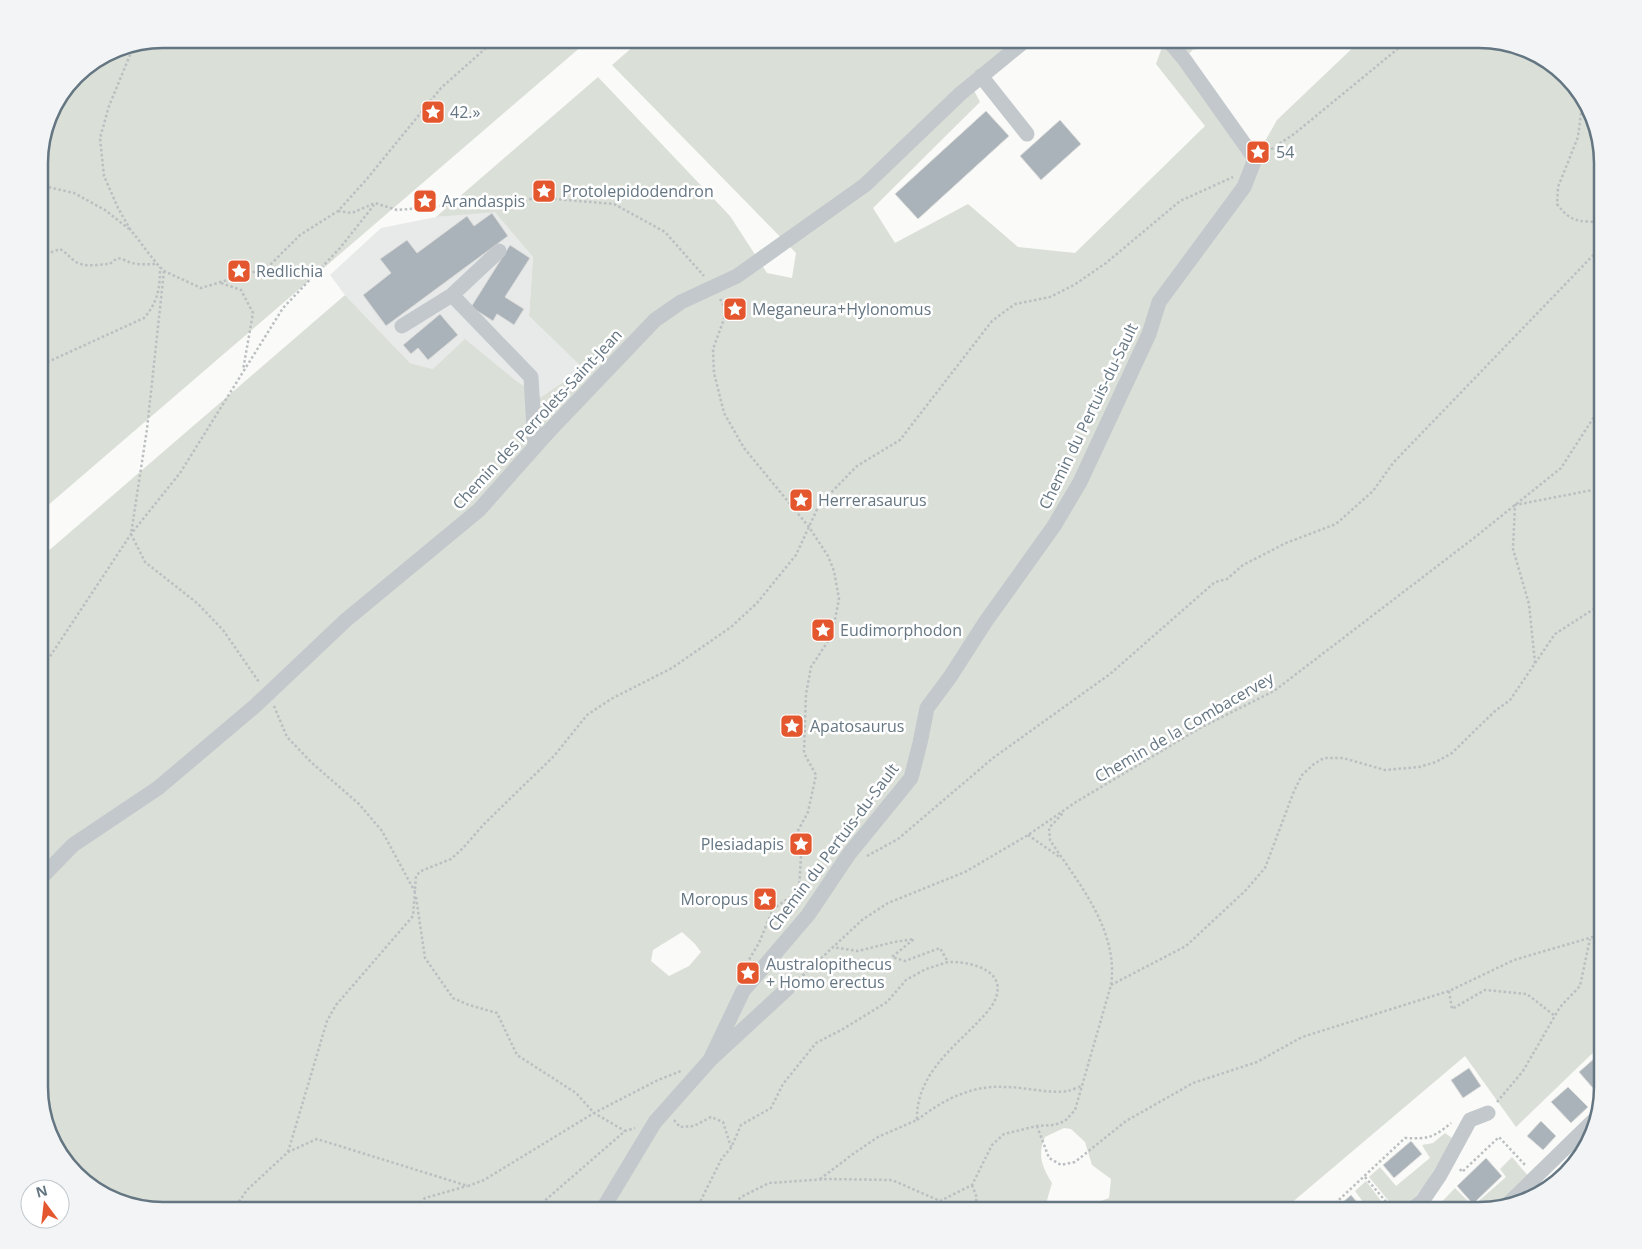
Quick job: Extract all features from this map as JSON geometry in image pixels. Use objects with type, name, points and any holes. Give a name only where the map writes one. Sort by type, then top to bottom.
[{"type":"street","name":"Chemin des Perrolets-Saint-Jean","points":[[48,871],[73,846],[158,788],[268,694],[346,620],[478,510],[535,446],[655,320],[681,302],[737,276],[865,185],[960,94],[1017,47]]},
{"type":"street","points":[[1174,47],[1255,159]]},
{"type":"street","points":[[981,76],[1027,134]]},
{"type":"street","name":"Chemin du Pertuis-du-Sault","points":[[710,1060],[743,990],[808,915],[849,854],[911,778],[927,708],[950,677],[986,620],[1054,526],[1080,482],[1145,342],[1159,302],[1244,187],[1255,159]]},
{"type":"street","points":[[402,326],[452,295],[498,251]]},
{"type":"street","points":[[452,295],[531,377],[535,446]]},
{"type":"street","name":"Chemin du Pertuis-du-Sault","points":[[607,1202],[655,1122],[710,1060],[788,988]]},
{"type":"street","points":[[1421,1202],[1440,1175],[1470,1120],[1488,1113]]},
{"type":"street","points":[[1517,1195],[1587,1127]]},
{"type":"path","points":[[1255,159],[1294,134],[1400,47]]},
{"type":"path","points":[[133,51],[109,106],[100,138],[104,176],[130,230],[158,265],[164,271],[201,288],[267,268],[300,235],[338,211],[366,180],[441,88],[486,48]]},
{"type":"path","points":[[1582,109],[1578,137],[1558,187],[1557,204],[1566,216],[1581,222],[1594,222]]},
{"type":"path","points":[[288,1152],[327,1021],[336,1005],[413,916],[416,876],[422,871],[451,859],[463,848],[484,824],[554,756],[587,715],[611,699],[672,668],[731,627],[757,603],[796,555],[818,505],[856,466],[900,440],[992,321],[1015,304],[1050,297],[1074,285],[1106,263],[1180,201],[1235,176]]},
{"type":"path","points":[[48,187],[74,193],[105,210],[130,230]]},
{"type":"path","points":[[338,211],[352,213],[375,203],[398,210],[544,198],[614,204],[665,232],[713,287],[728,311],[713,349],[714,374],[724,414],[744,448],[809,526],[828,556],[834,571],[839,599],[832,635],[811,667],[806,694],[804,753],[816,775],[808,812],[794,838],[801,856],[799,891],[773,909],[759,943],[743,968]]},
{"type":"path","points":[[48,659],[131,534],[180,473],[284,308],[340,248],[375,203]]},
{"type":"path","points":[[48,253],[60,249],[82,264],[110,264],[120,258],[126,259],[130,263],[158,265]]},
{"type":"path","points":[[863,858],[898,839],[993,758],[1110,674],[1215,582],[1227,579],[1243,566],[1286,543],[1336,524],[1373,491],[1392,463],[1594,254]]},
{"type":"path","points":[[48,362],[144,318],[153,308],[158,295],[158,265]]},
{"type":"path","points":[[164,271],[147,429],[131,534],[145,562],[197,603],[223,630],[268,694],[287,737],[312,763],[359,804],[382,831],[415,892],[425,958],[453,998],[497,1013],[517,1055],[576,1093],[594,1113],[626,1131]]},
{"type":"path","points":[[220,282],[241,290],[252,313],[242,372]]},
{"type":"path","name":"Chemin de la Combacervey","points":[[788,988],[862,920],[888,902],[964,872],[1028,836],[1076,802],[1200,728],[1274,692],[1560,468],[1594,417]]},
{"type":"path","points":[[1535,663],[1529,604],[1513,549],[1515,505],[1594,490]]},
{"type":"path","points":[[1111,985],[1186,946],[1245,892],[1265,868],[1294,791],[1302,775],[1314,764],[1324,758],[1343,758],[1385,770],[1419,767],[1436,762],[1452,753],[1510,700],[1554,634],[1594,610]]},
{"type":"path","points":[[736,1202],[741,1197],[769,1183],[819,1179],[892,1180],[940,1201],[972,1185],[992,1145],[1004,1134],[1037,1126],[1054,1125],[1065,1121],[1075,1110],[1113,973],[1110,945],[1098,914],[1050,840],[1049,828],[1076,802]]},
{"type":"path","points":[[1028,836],[1062,859]]},
{"type":"path","points":[[1037,1126],[1049,1158],[1061,1165],[1075,1162],[1126,1121],[1193,1084],[1256,1062],[1302,1037],[1449,991],[1514,960],[1594,937]]},
{"type":"path","points":[[832,947],[858,951],[914,939],[892,957],[905,961],[940,948],[948,962]]},
{"type":"path","points":[[1488,1113],[1523,1072],[1560,1007],[1580,986],[1590,939]]},
{"type":"path","points":[[700,1202],[722,1158],[731,1148],[741,1125],[771,1108],[783,1084],[816,1043],[887,1002],[906,980],[926,969],[948,962],[971,963],[989,972],[996,980],[997,994],[988,1011],[942,1058],[922,1088],[916,1106],[916,1120]]},
{"type":"path","points":[[1449,991],[1452,1009],[1485,990],[1527,994],[1555,1017]]},
{"type":"path","points":[[421,1202],[425,1198],[484,1180],[594,1113],[658,1080],[684,1070]]},
{"type":"path","points":[[819,1179],[878,1137],[916,1120],[937,1104],[961,1093],[985,1087],[1005,1086],[1067,1091],[1082,1086]]},
{"type":"path","points":[[667,1110],[680,1128],[694,1126],[711,1117],[723,1122],[731,1148]]},
{"type":"path","points":[[1337,1202],[1405,1138],[1425,1139],[1438,1134],[1462,1114],[1470,1120]]},
{"type":"path","points":[[543,1202],[626,1131],[655,1122]]},
{"type":"path","points":[[1457,1166],[1462,1172],[1499,1137],[1536,1176]]},
{"type":"path","points":[[240,1202],[248,1190],[288,1152],[316,1139],[468,1186]]},
{"type":"path","points":[[1365,1177],[1386,1202]]},
{"type":"path","points":[[972,1185],[977,1198],[976,1202]]},
{"type":"shaded area","points":[[1007,47],[968,79],[980,102],[873,208],[895,243],[968,204],[1018,247],[1075,253],[1205,126],[1156,64],[1162,47],[1195,47],[1184,59],[1255,159],[1277,120],[1354,47],[1479,47],[1502,50],[1523,56],[1537,63],[1561,81],[1583,112],[1592,140],[1594,155],[1594,1052],[1516,1127],[1465,1056],[1292,1202],[1098,1202],[1109,1198],[1111,1179],[1092,1165],[1085,1142],[1071,1129],[1064,1128],[1045,1137],[1041,1150],[1042,1161],[1052,1183],[1046,1202],[163,1202],[133,1198],[105,1186],[93,1178],[76,1162],[59,1137],[51,1116],[48,1094],[48,551],[345,295],[410,363],[433,369],[465,339],[515,380],[541,397],[583,368],[529,316],[533,257],[495,212],[436,217],[598,77],[730,216],[767,273],[792,278],[796,253],[612,65],[632,48]],"holes":[[[682,932],[701,952],[689,966],[669,976],[651,961],[653,950]]]},
{"type":"shaded area","points":[[155,48],[580,48],[48,505],[48,148],[56,119],[63,105],[81,81],[112,59],[133,51]]},
{"type":"shaded area","points":[[495,211],[533,257],[529,316],[583,367],[541,397],[515,380],[433,369],[410,363],[345,295],[330,275],[381,228],[436,217]]},
{"type":"shaded area","points":[[1445,1133],[1452,1138],[1430,1176],[1411,1202],[1389,1202],[1369,1177],[1380,1167],[1396,1186],[1430,1158],[1422,1145],[1433,1143]]},
{"type":"shaded area","points":[[1512,1157],[1529,1177],[1503,1199],[1478,1202],[1506,1177],[1500,1169]]},
{"type":"shaded area","points":[[1366,1181],[1382,1202],[1363,1202],[1355,1191]]},
{"type":"shaded area","points":[[1455,1188],[1469,1202],[1442,1202]]},
{"type":"building","points":[[986,111],[1009,136],[918,219],[895,194]]},
{"type":"building","points":[[1060,120],[1081,144],[1041,180],[1020,156]]},
{"type":"building","points":[[492,213],[508,236],[386,326],[363,295],[391,273],[380,259],[407,240],[417,253],[467,216],[474,226]]},
{"type":"building","points":[[510,245],[530,258],[505,297],[524,309],[514,325],[497,314],[493,321],[471,307]]},
{"type":"building","points":[[440,314],[458,335],[428,360],[418,348],[411,354],[403,345]]},
{"type":"building","points":[[1594,1059],[1594,1089],[1579,1072]]},
{"type":"building","points":[[1469,1068],[1481,1086],[1463,1098],[1451,1080]]},
{"type":"building","points":[[1568,1087],[1588,1107],[1571,1123],[1551,1102]]},
{"type":"building","points":[[1541,1121],[1556,1136],[1543,1150],[1527,1136]]},
{"type":"building","points":[[1411,1141],[1422,1154],[1394,1178],[1383,1165]]},
{"type":"building","points":[[1486,1158],[1502,1176],[1475,1202],[1471,1202],[1457,1186]]},
{"type":"building","points":[[1351,1195],[1357,1202],[1343,1202]]},
{"type":"place","name":"42.»","points":[[433,112]]},
{"type":"place","name":"54","points":[[1258,152]]},
{"type":"place","name":"Protolepidodendron","points":[[544,191]]},
{"type":"place","name":"Arandaspis","points":[[425,201]]},
{"type":"place","name":"Redlichia","points":[[239,271]]},
{"type":"place","name":"Meganeura+Hylonomus","points":[[735,309]]},
{"type":"place","name":"Herrerasaurus","points":[[801,500]]},
{"type":"place","name":"Eudimorphodon","points":[[823,630]]},
{"type":"place","name":"Apatosaurus","points":[[792,726]]},
{"type":"place","name":"Plesiadapis","points":[[801,844]]},
{"type":"place","name":"Moropus","points":[[765,899]]},
{"type":"place","name":"Australopithecus + Homo erectus","points":[[748,973]]}]
